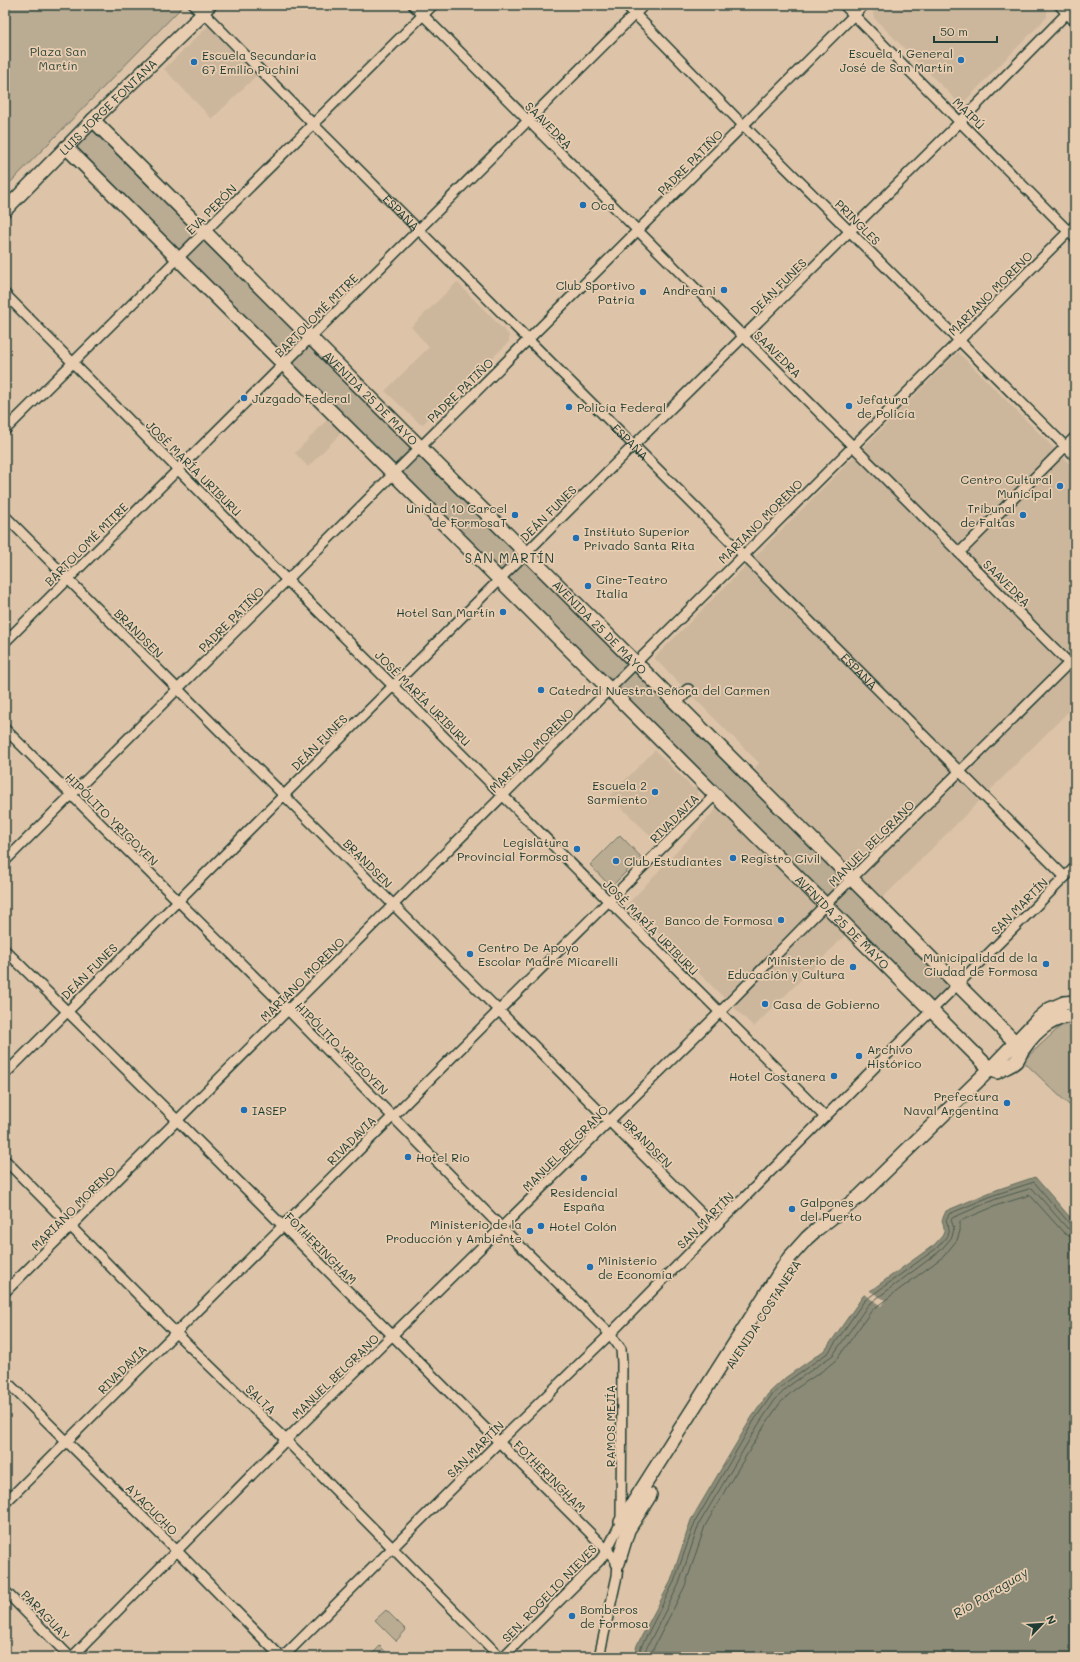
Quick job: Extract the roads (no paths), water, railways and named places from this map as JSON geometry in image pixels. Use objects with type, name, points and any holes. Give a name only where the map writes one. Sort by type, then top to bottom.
[{"type":"main road","name":"LUIS JORGE FONTANA","points":[[5,210],[204,8]]},
{"type":"main road","name":"AVENIDA 25 DE MAYO","points":[[93,120],[1019,1046]]},
{"type":"main road","name":"AVENIDA 25 DE MAYO","points":[[66,147],[993,1071]]},
{"type":"main road","name":"AVENIDA COSTANERA","points":[[1019,1046],[1050,1009],[1064,1003],[1075,1002]]},
{"type":"main road","name":"AVENIDA COSTANERA","points":[[621,1522],[789,1258],[807,1238],[860,1196],[1019,1046],[1047,1024],[1064,1016],[1075,1015]]},
{"type":"main road","name":"AVENIDA COSTANERA","points":[[618,1563],[628,1530],[793,1264],[813,1242],[866,1201],[993,1071]]},
{"type":"street","name":"SAAVEDRA","points":[[413,5],[959,553],[1073,663]]},
{"type":"street","name":"EVA PERÓN","points":[[5,430],[433,5]]},
{"type":"street","name":"PRINGLES","points":[[626,5],[743,125],[1075,456]]},
{"type":"street","name":"BARTOLOMÉ MITRE","points":[[5,642],[644,5]]},
{"type":"street","name":"MAIPÚ","points":[[844,5],[1073,232]]},
{"type":"street","name":"PADRE PATIÑO","points":[[5,861],[864,5]]},
{"type":"street","points":[[1058,5],[1075,22]]},
{"type":"street","name":"DEÁN FUNES","points":[[5,1074],[393,685],[961,121],[1075,5]]},
{"type":"street","name":"ESPAÑA","points":[[204,8],[313,124],[418,230],[1065,877]]},
{"type":"street","name":"MARIANO MORENO","points":[[5,1292],[743,554],[959,341],[1073,232]]},
{"type":"street","name":"JOSÉ MARÍA URIBURU","points":[[5,294],[287,580],[825,1117]]},
{"type":"street","points":[[959,553],[1075,437]]},
{"type":"street","name":"BRANDSEN","points":[[5,516],[715,1227]]},
{"type":"street","name":"MANUEL BELGRANO","points":[[71,1657],[286,1440],[720,1012],[852,878],[960,771],[1073,663]]},
{"type":"street","points":[[676,702],[688,690]]},
{"type":"street","name":"HIPÓLITO YRIGOYEN","points":[[5,729],[288,1010],[502,1228],[610,1334]]},
{"type":"street","name":"RIVADAVIA","points":[[5,1503],[715,795]]},
{"type":"street","name":"SAN MARTÍN","points":[[282,1657],[498,1442],[610,1334],[1075,867]]},
{"type":"street","name":"FOTHERINGHAM","points":[[5,950],[66,1012],[177,1120],[607,1550],[618,1563]]},
{"type":"street","name":"SALTA","points":[[5,1160],[286,1440],[500,1657]]},
{"type":"street","name":"RAMOS MEJÍA","points":[[610,1334],[620,1349],[622,1362],[621,1522]]},
{"type":"street","name":"AYACUCHO","points":[[5,1380],[282,1657]]},
{"type":"street","name":"SEN. ROGELIO NIEVES","points":[[503,1657],[600,1560],[607,1550],[621,1522]]},
{"type":"street","points":[[599,1657],[617,1576],[618,1563]]},
{"type":"street","name":"PARAGUAY","points":[[5,1591],[71,1657]]},
{"type":"water","name":"Río Paraguay","points":[[1035,1177],[1075,1223],[1075,1657],[634,1657],[637,1645],[671,1581],[691,1520],[752,1417],[768,1394],[785,1378],[826,1349],[863,1296],[934,1245],[940,1239],[944,1231],[942,1220],[946,1211],[993,1191]]},
{"type":"place","name":"Escuela 1 General José de San Martín","points":[[961,60]]},
{"type":"place","name":"Escuela Secundaria 67 Emilio Puchini","points":[[194,62]]},
{"type":"place","name":"Oca","points":[[583,205]]},
{"type":"place","name":"Andreani","points":[[724,290]]},
{"type":"place","name":"Club Sportivo Patria","points":[[643,292]]},
{"type":"place","name":"Juzgado Federal","points":[[244,398]]},
{"type":"place","name":"Jefatura de Policía","points":[[849,406]]},
{"type":"place","name":"Policía Federal","points":[[569,407]]},
{"type":"place","name":"Centro Cultural Municipal","points":[[1060,486]]},
{"type":"place","name":"Unidad 10 Carcel de FormosaT","points":[[515,515]]},
{"type":"place","name":"Tribunal de Faltas","points":[[1023,515]]},
{"type":"place","name":"Instituto Superior Privado Santa Rita","points":[[576,538]]},
{"type":"place","name":"Cine-Teatro Italia","points":[[588,586]]},
{"type":"place","name":"Hotel San Martín","points":[[503,612]]},
{"type":"place","name":"Catedral Nuestra Señora del Carmen","points":[[541,690]]},
{"type":"place","name":"Escuela 2 Sarmiento","points":[[655,792]]},
{"type":"place","name":"Legislatura Provincial Formosa","points":[[577,849]]},
{"type":"place","name":"Registro Civil","points":[[733,858]]},
{"type":"place","name":"Club Estudiantes","points":[[616,861]]},
{"type":"place","name":"Banco de Formosa","points":[[781,920]]},
{"type":"place","name":"Centro De Apoyo Escolar Madre Micarelli","points":[[470,954]]},
{"type":"place","name":"Municipalidad de la Ciudad de Formosa","points":[[1046,964]]},
{"type":"place","name":"Ministerio de Educación y Cultura","points":[[853,967]]},
{"type":"place","name":"Casa de Gobierno","points":[[765,1004]]},
{"type":"place","name":"Archivo Histórico","points":[[859,1056]]},
{"type":"place","name":"Hotel Costanera","points":[[834,1076]]},
{"type":"place","name":"Prefectura Naval Argentina","points":[[1007,1103]]},
{"type":"place","name":"IASEP","points":[[244,1110]]},
{"type":"place","name":"Hotel Rio","points":[[408,1157]]},
{"type":"place","name":"Residencial España","points":[[584,1178]]},
{"type":"place","name":"Galpones del Puerto","points":[[792,1209]]},
{"type":"place","name":"Hotel Colón","points":[[541,1226]]},
{"type":"place","name":"Ministerio de la Producción y Ambiente","points":[[530,1231]]},
{"type":"place","name":"Ministerio de Economía","points":[[590,1267]]},
{"type":"place","name":"Bomberos de Formosa","points":[[572,1616]]},
{"type":"district","name":"SAN MARTÍN","points":[[510,557]]},
{"type":"park label","name":"Plaza San Martín","points":[[58,58]]}]
